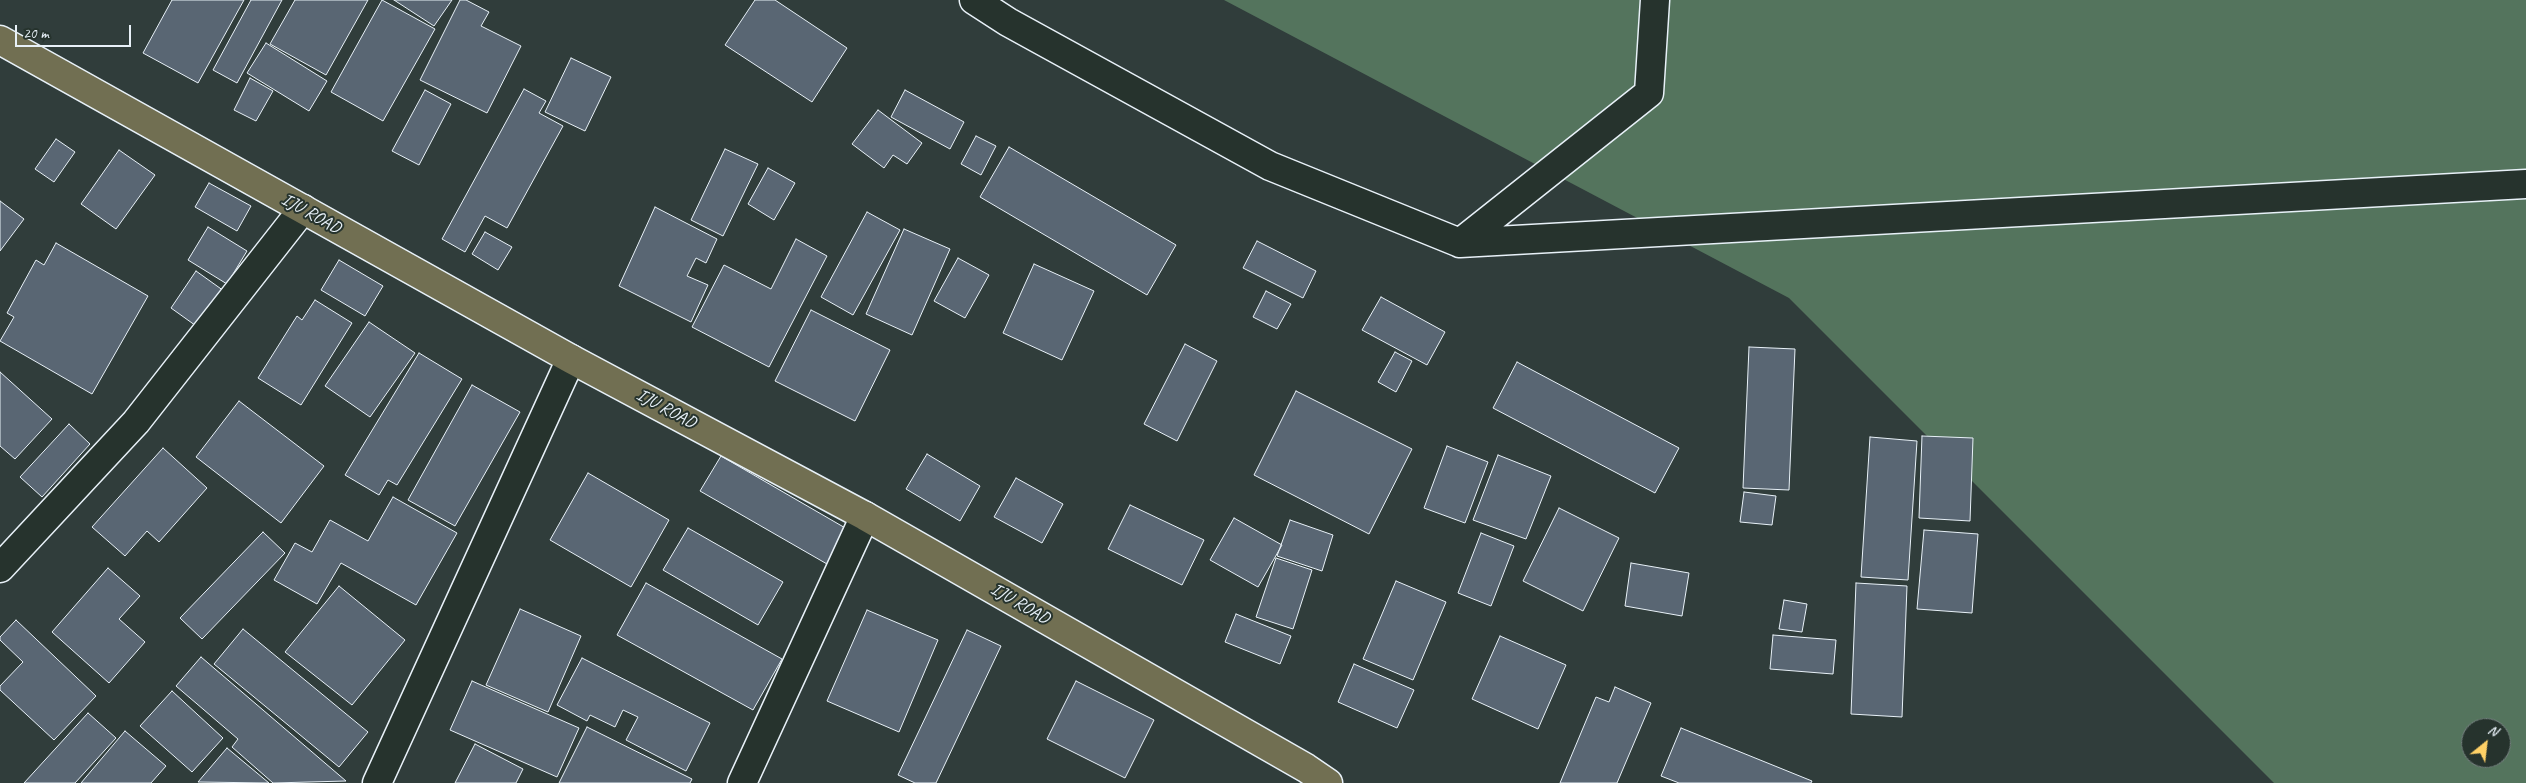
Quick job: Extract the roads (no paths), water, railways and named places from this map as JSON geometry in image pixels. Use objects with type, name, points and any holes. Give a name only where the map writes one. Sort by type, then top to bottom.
[{"type":"main road","name":"IJU ROAD","points":[[0,40],[571,359],[865,516],[1297,763],[1328,783]]},
{"type":"street","points":[[974,0],[1008,22],[1270,166],[1460,243],[2526,184]]},
{"type":"street","points":[[1460,243],[1649,93],[1655,0]]},
{"type":"street","points":[[0,568],[136,422],[304,209]]},
{"type":"street","points":[[377,783],[571,359]]},
{"type":"street","points":[[742,783],[865,516]]}]
